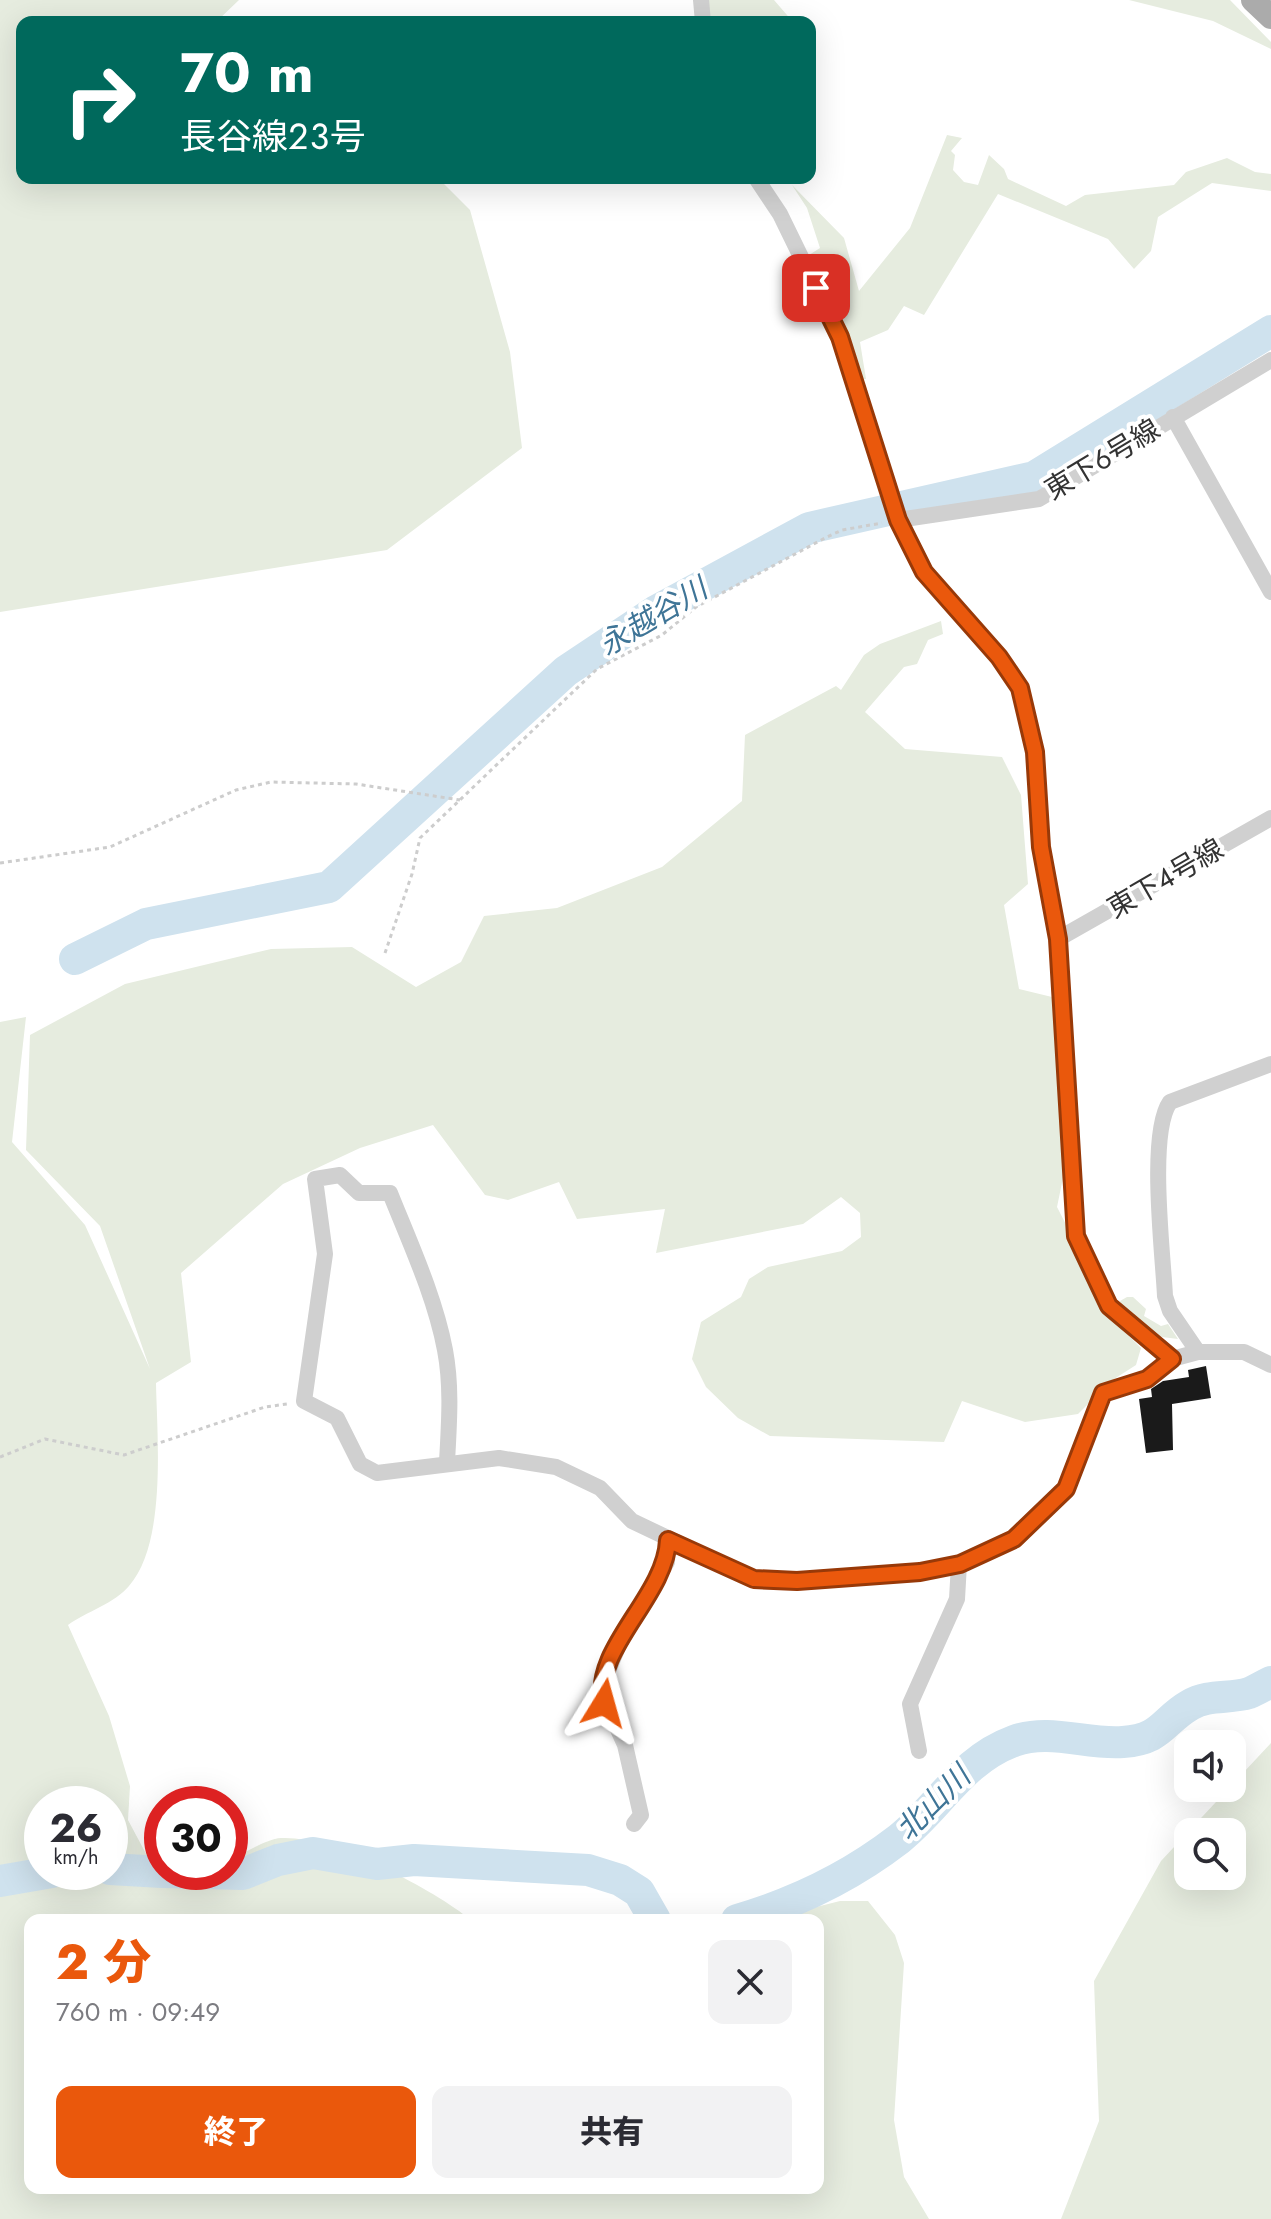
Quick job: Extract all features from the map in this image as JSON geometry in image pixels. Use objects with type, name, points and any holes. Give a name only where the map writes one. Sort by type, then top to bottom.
[{"type":"main road","points":[[1253,0],[1271,17]]},
{"type":"street","points":[[760,184],[780,214],[840,337],[897,520],[924,572],[999,657],[1020,688],[1035,752],[1041,847],[1058,939],[1076,1236],[1109,1306],[1172,1359]]},
{"type":"street","name":"東下６号線","points":[[897,520],[1039,499],[1271,360]]},
{"type":"street","points":[[1173,417],[1271,592]]},
{"type":"street","name":"東下４号線","points":[[1058,939],[1271,818]]},
{"type":"street","points":[[1198,1352],[1170,1311],[1165,1296],[1159,1174],[1163,1112],[1170,1102],[1271,1064]]},
{"type":"street","points":[[447,1462],[451,1405],[445,1349],[417,1260],[390,1193],[359,1193],[340,1175],[315,1179],[325,1254],[304,1401],[337,1418],[360,1464],[377,1473],[499,1458],[556,1467],[600,1488],[632,1521],[754,1579],[797,1581],[920,1572],[959,1564],[1014,1539],[1066,1489],[1103,1393],[1147,1379],[1172,1359],[1198,1352],[1244,1352],[1271,1365]]},
{"type":"street","points":[[634,1824],[641,1815],[633,1771],[600,1690],[621,1640],[667,1562],[668,1540]]},
{"type":"street","points":[[919,1751],[910,1704],[957,1599],[959,1564]]},
{"type":"path","points":[[385,953],[412,874],[420,838],[597,669],[662,635],[696,607],[842,530],[897,520]]},
{"type":"path","points":[[0,863],[110,847],[236,790],[271,782],[356,784],[460,800]]},
{"type":"path","points":[[0,1457],[45,1439],[124,1455],[265,1407],[304,1401]]},
{"type":"shaded area","points":[[0,0],[239,0],[222,16],[16,16],[16,184],[444,184],[470,210],[510,352],[522,448],[387,550],[0,612]]},
{"type":"shaded area","points":[[705,0],[774,0],[788,16],[706,16]]},
{"type":"shaded area","points":[[1129,0],[1230,0],[1271,42],[1271,49],[1213,21]]},
{"type":"shaded area","points":[[947,135],[962,138],[951,151],[955,155],[953,170],[964,182],[978,185],[989,155],[1004,169],[1008,179],[1066,206],[1085,195],[1174,185],[1186,172],[1227,158],[1255,172],[1271,174],[1271,191],[1212,183],[1158,217],[1151,251],[1134,269],[1108,239],[998,194],[924,315],[904,306],[888,330],[860,342],[866,379],[859,380],[809,255],[820,248],[807,208],[792,185],[844,238],[859,291],[910,228]]},
{"type":"shaded area","points":[[941,621],[943,634],[928,640],[917,664],[904,667],[865,712],[905,749],[1002,757],[1021,795],[1028,884],[1004,905],[1019,989],[1052,997],[1065,1168],[1057,1207],[1117,1324],[1141,1348],[1136,1365],[1111,1381],[1078,1414],[1025,1422],[962,1401],[944,1442],[770,1436],[738,1418],[706,1387],[692,1359],[701,1322],[741,1297],[749,1279],[768,1267],[842,1251],[861,1237],[860,1213],[841,1197],[803,1224],[656,1253],[665,1209],[577,1219],[559,1182],[508,1200],[485,1195],[433,1125],[360,1148],[283,1184],[181,1273],[191,1362],[156,1383],[157,1489],[149,1544],[141,1567],[123,1592],[68,1625],[109,1716],[130,1786],[128,1820],[144,1850],[144,1890],[248,1890],[248,1851],[281,1838],[302,1839],[353,1854],[380,1866],[463,1914],[24,1914],[24,2194],[824,2194],[824,1914],[789,1914],[840,1901],[868,1901],[895,1935],[904,1963],[894,2120],[904,2177],[929,2219],[0,2219],[0,1022],[26,1017],[12,1142],[85,1225],[150,1369],[100,1226],[26,1150],[30,1035],[125,984],[271,949],[352,947],[416,987],[461,962],[484,916],[557,908],[662,867],[742,801],[745,735],[836,686],[841,690],[864,655],[880,644]]},
{"type":"shaded area","points":[[1133,1297],[1146,1309],[1144,1316],[1161,1326],[1168,1324],[1178,1339],[1162,1337],[1124,1313],[1120,1301]]},
{"type":"shaded area","points":[[1271,1743],[1271,2219],[1061,2219],[1099,2121],[1094,1981],[1161,1861],[1174,1847],[1174,1890],[1246,1890],[1246,1818],[1201,1818],[1216,1802],[1246,1802],[1246,1770]]},
{"type":"building","points":[[1206,1366],[1211,1398],[1172,1404],[1173,1450],[1146,1453],[1139,1399],[1152,1397],[1151,1389],[1163,1381],[1189,1377],[1188,1370]]},
{"type":"waterway","name":"永越谷川","points":[[75,959],[146,924],[329,887],[566,671],[656,611],[809,528],[1034,477],[1271,331]]},
{"type":"waterway","name":"北山川","points":[[754,1914],[802,1897],[862,1865],[899,1839],[966,1772],[996,1749],[1014,1741],[1041,1736],[1109,1742],[1136,1740],[1154,1733],[1197,1702],[1249,1693],[1271,1682]]},
{"type":"waterway","name":"北山川","points":[[248,1872],[278,1860],[313,1853],[377,1864],[414,1860],[588,1870],[620,1880],[639,1892],[652,1914]]},
{"type":"waterway","name":"北山川","points":[[128,1870],[144,1871]]},
{"type":"waterway","name":"北山川","points":[[0,1881],[24,1877]]},
{"type":"route","points":[[604,1703],[600,1690],[607,1669],[667,1562],[668,1540],[754,1579],[797,1581],[859,1573],[920,1572],[960,1564],[1014,1539],[1066,1489],[1103,1393],[1147,1379],[1172,1359],[1109,1306],[1076,1236],[1058,939],[1041,847],[1035,752],[1020,688],[999,657],[924,572],[898,520],[840,337],[816,288]]}]
